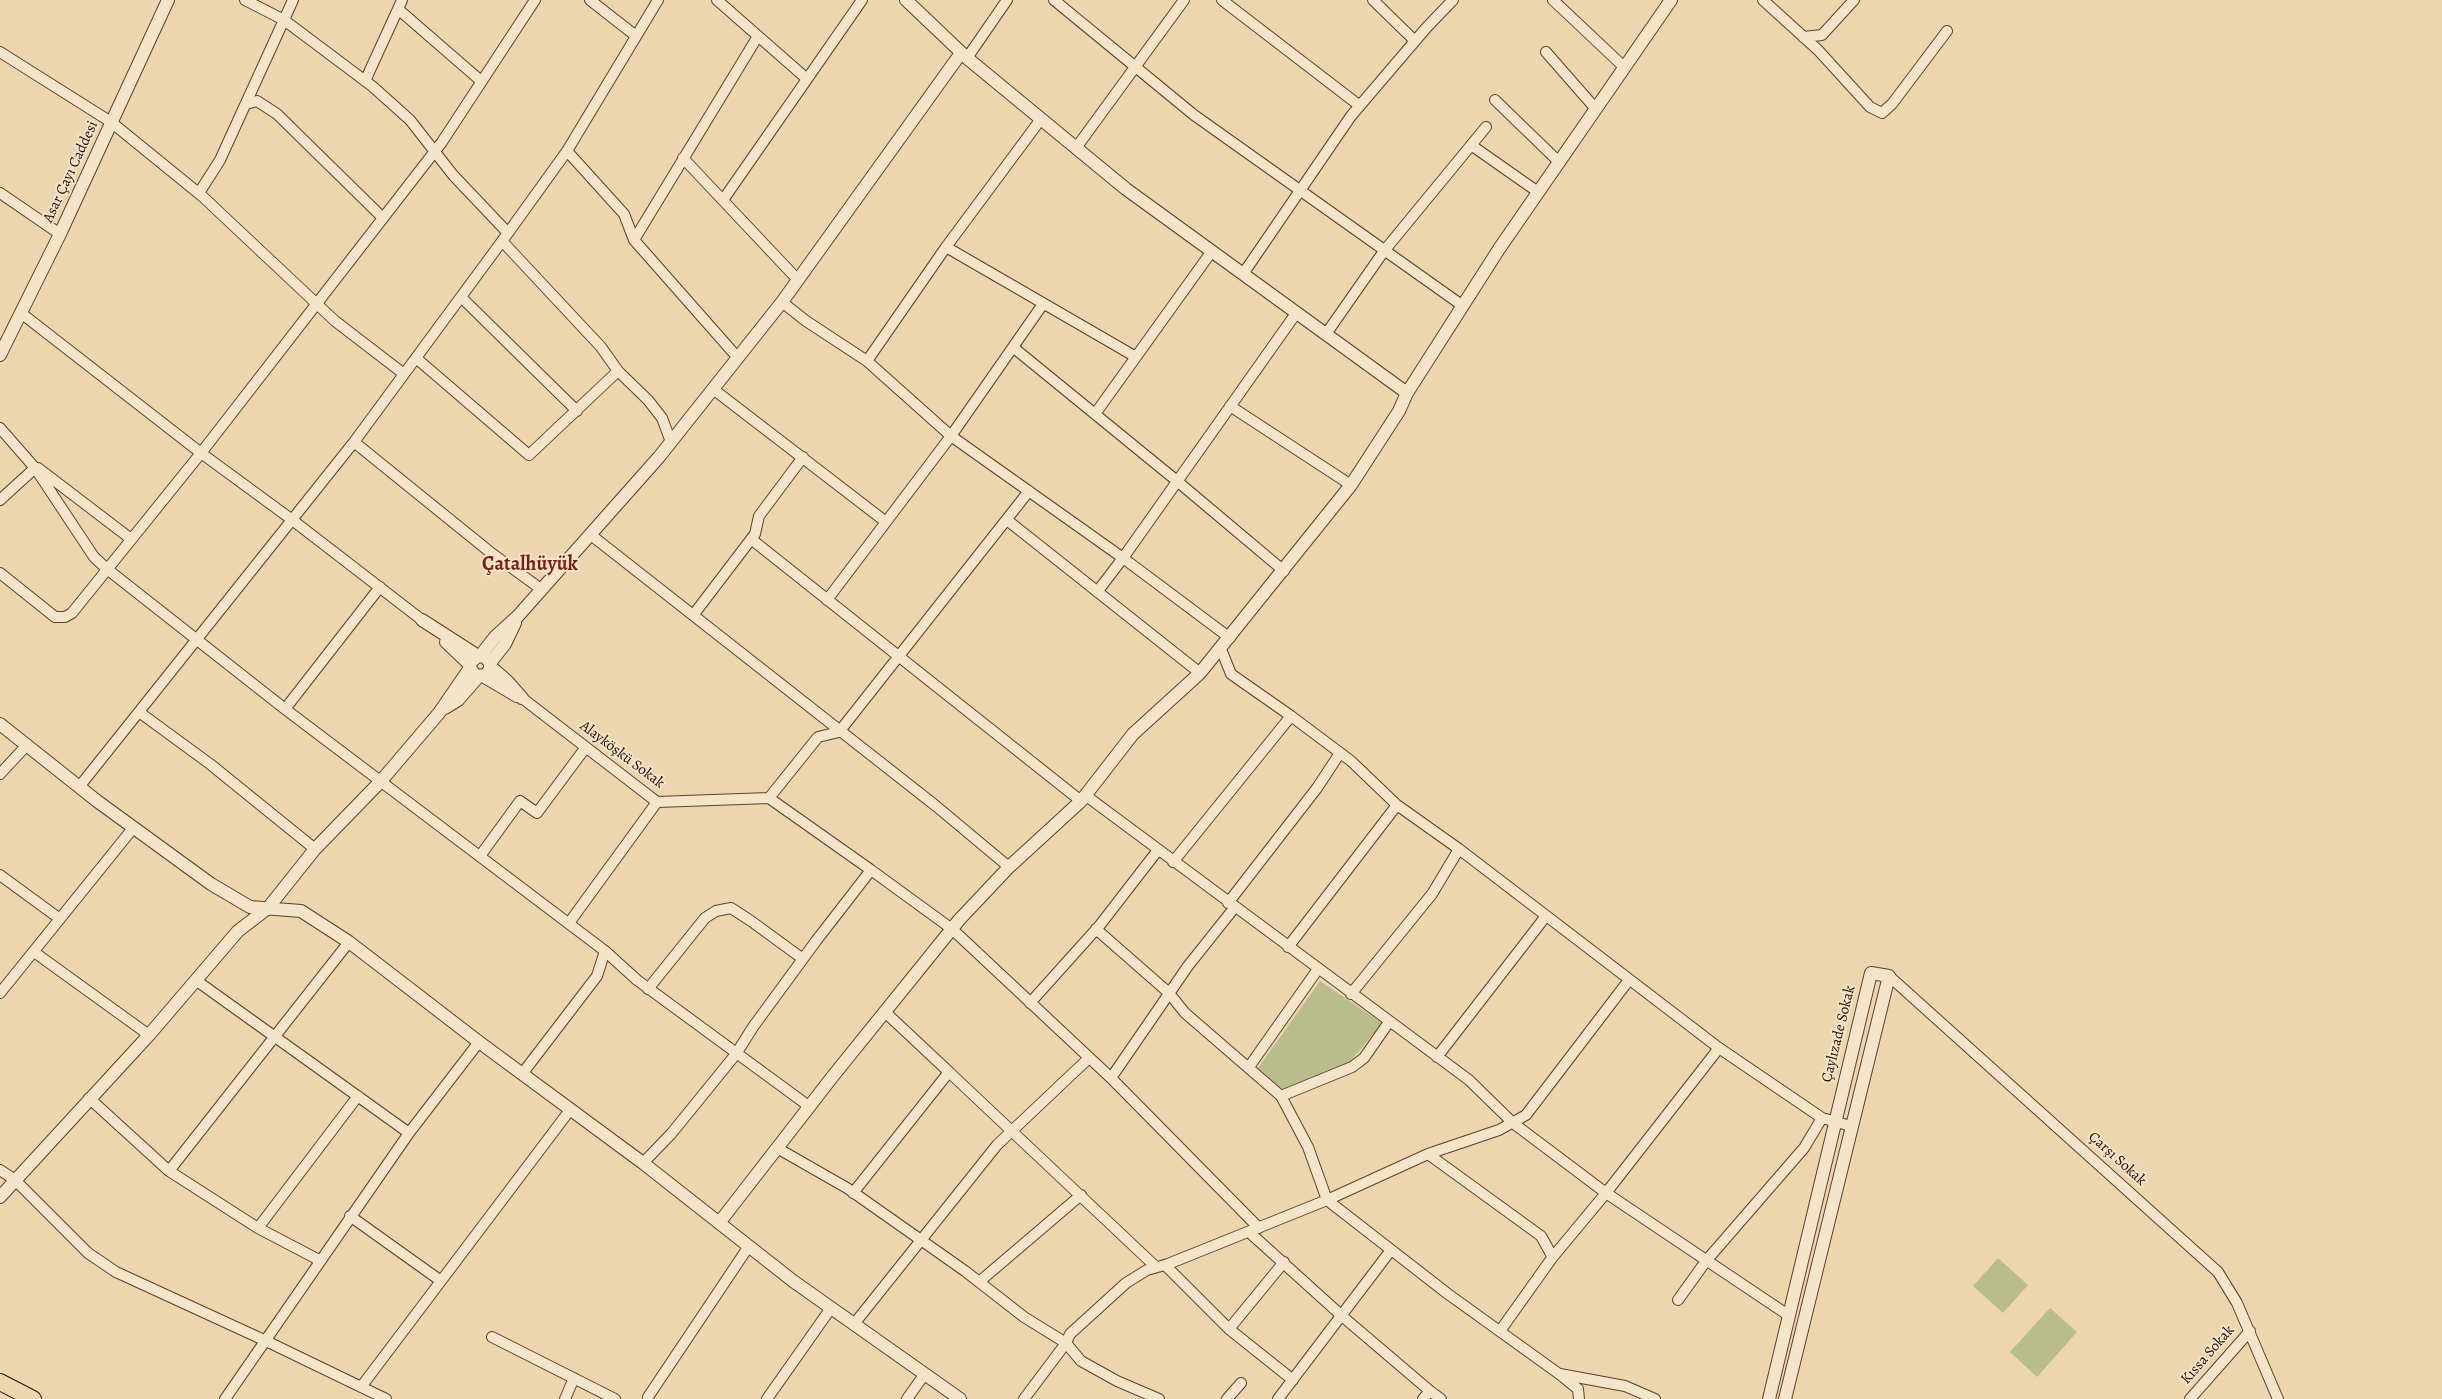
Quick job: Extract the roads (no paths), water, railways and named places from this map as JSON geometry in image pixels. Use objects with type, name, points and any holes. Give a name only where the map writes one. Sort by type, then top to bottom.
[{"type":"highway","points":[[0,1382],[33,1399]]},
{"type":"street","name":"Asar Çayı Caddesi","points":[[0,355],[60,234],[168,0]]},
{"type":"street","points":[[245,0],[284,20],[365,81],[410,120],[505,237],[601,347],[618,371],[648,400],[662,418],[671,442]]},
{"type":"street","points":[[199,193],[220,160],[293,0]]},
{"type":"street","points":[[0,573],[55,617],[65,617],[72,612],[201,453],[436,150],[536,0]]},
{"type":"street","points":[[590,0],[636,36]]},
{"type":"street","points":[[79,787],[354,442],[461,297],[567,152],[658,0]]},
{"type":"street","points":[[717,0],[807,79]]},
{"type":"street","points":[[723,200],[862,0]]},
{"type":"street","points":[[906,0],[964,56],[1126,189],[1407,393]]},
{"type":"street","points":[[0,1197],[197,981],[238,931],[268,908],[315,849],[381,782],[480,666],[505,644],[518,616],[592,535],[671,442],[782,302],[1007,0]]},
{"type":"street","points":[[1054,0],[1194,115],[1298,191],[1463,306]]},
{"type":"street","points":[[1076,148],[1184,0]]},
{"type":"street","points":[[1222,0],[1360,106]]},
{"type":"street","points":[[1373,0],[1415,41]]},
{"type":"street","points":[[1243,274],[1298,191],[1360,106],[1415,41],[1454,0]]},
{"type":"street","points":[[1553,0],[1624,67]]},
{"type":"street","points":[[719,1223],[952,929],[1009,867],[1083,798],[1133,734],[1200,673],[1352,485],[1399,411],[1407,393],[1463,306],[1538,192],[1671,0]]},
{"type":"street","points":[[1763,0],[1818,50],[1870,106],[1882,113],[1892,104],[1947,30]]},
{"type":"street","points":[[1803,37],[1822,34],[1854,0]]},
{"type":"street","points":[[365,81],[400,5],[481,82]]},
{"type":"street","points":[[634,240],[758,36]]},
{"type":"street","points":[[0,52],[112,122],[199,193],[335,321],[404,374]]},
{"type":"street","points":[[1546,52],[1596,108]]},
{"type":"street","points":[[1495,100],[1559,162]]},
{"type":"street","points":[[246,104],[257,101],[277,114],[383,218]]},
{"type":"street","points":[[867,361],[946,247],[1041,119]]},
{"type":"street","points":[[1326,334],[1384,251],[1486,127]]},
{"type":"street","points":[[1471,145],[1538,192]]},
{"type":"street","points":[[567,152],[624,214],[634,240],[738,358]]},
{"type":"street","points":[[683,158],[798,280]]},
{"type":"street","points":[[0,193],[60,234]]},
{"type":"street","points":[[946,247],[1136,357]]},
{"type":"street","points":[[1094,414],[1212,251]]},
{"type":"street","points":[[461,297],[577,411]]},
{"type":"street","points":[[782,302],[867,361],[951,436],[1123,558],[1230,638]]},
{"type":"street","points":[[827,600],[951,436],[1043,304]]},
{"type":"street","points":[[1096,592],[1123,558],[1296,312]]},
{"type":"street","points":[[21,313],[201,453],[292,519],[522,698]]},
{"type":"street","points":[[1014,348],[1284,571]]},
{"type":"street","points":[[416,358],[529,455],[618,371]]},
{"type":"street","points":[[713,389],[886,522]]},
{"type":"street","points":[[1230,406],[1352,485]]},
{"type":"street","points":[[0,428],[32,465],[94,557],[107,569],[285,709],[569,923],[605,951],[648,989],[810,1107]]},
{"type":"street","points":[[354,442],[490,552],[541,589]]},
{"type":"street","points":[[694,614],[755,534],[759,516],[803,457]]},
{"type":"street","points":[[32,465],[131,539]]},
{"type":"street","points":[[0,500],[32,465]]},
{"type":"street","points":[[1030,492],[840,732],[818,737],[769,798],[952,929],[1110,1078],[1284,1262],[1342,1316],[1440,1399]]},
{"type":"street","points":[[1007,520],[1200,673]]},
{"type":"street","points":[[592,535],[936,806],[1009,867]]},
{"type":"street","points":[[751,539],[899,657],[1083,798],[1158,850],[1350,994],[1470,1080],[1513,1123],[1606,1193],[1788,1316]]},
{"type":"street","points":[[285,709],[380,587]]},
{"type":"street","points":[[1221,649],[1231,674],[1340,753],[1397,805],[1459,849],[1718,1048],[1828,1120],[1851,1126]]},
{"type":"street","name":"Alayköşkü Sokak","points":[[522,698],[657,802],[769,798]]},
{"type":"street","points":[[139,712],[210,764],[315,849]]},
{"type":"street","points":[[1173,862],[1291,716]]},
{"type":"street","points":[[0,724],[79,787],[211,884],[250,907],[301,911],[348,942],[643,1163],[748,1246],[924,1375],[960,1399]]},
{"type":"street","points":[[0,774],[26,746]]},
{"type":"street","points":[[480,856],[520,801],[537,813],[586,747]]},
{"type":"street","points":[[1110,1078],[1340,753]]},
{"type":"street","points":[[569,923],[657,802]]},
{"type":"street","points":[[1288,947],[1397,805]]},
{"type":"street","points":[[0,993],[134,826]]},
{"type":"street","points":[[1350,994],[1432,894],[1459,849]]},
{"type":"street","points":[[1030,1002],[1096,929],[1158,850]]},
{"type":"street","points":[[643,1163],[671,1134],[736,1054],[802,959],[872,870]]},
{"type":"street","points":[[0,875],[60,919]]},
{"type":"street","points":[[648,989],[705,918],[716,911],[731,908],[802,959]]},
{"type":"street","points":[[1437,1056],[1546,916]]},
{"type":"street","points":[[1096,929],[1169,994],[1185,1013],[1281,1096],[1308,1147],[1327,1200],[1391,1250],[1560,1374],[1578,1389],[1579,1399]]},
{"type":"street","points":[[169,1171],[348,942]]},
{"type":"street","points":[[522,1074],[597,976],[605,951]]},
{"type":"street","points":[[34,952],[148,1035]]},
{"type":"street","points":[[1249,1067],[1318,969]]},
{"type":"street","name":"Çaylızade Sokak","points":[[1769,1399],[1828,1120],[1871,973],[1890,976]]},
{"type":"street","points":[[1785,1399],[1851,1126],[1890,976]]},
{"type":"street","name":"Çarşı Sokak","points":[[1890,976],[2206,1260],[2228,1285],[2250,1331],[2278,1399]]},
{"type":"street","points":[[1024,1399],[1066,1343],[1070,1334],[1126,1283],[1146,1270],[1254,1230],[1327,1200],[1428,1154],[1499,1130],[1526,1115],[1629,980]]},
{"type":"street","points":[[197,981],[409,1133]]},
{"type":"street","points":[[885,1012],[1081,1195],[1229,1329],[1293,1380]]},
{"type":"street","points":[[1281,1096],[1352,1067],[1364,1058],[1389,1022]]},
{"type":"street","points":[[225,1399],[319,1260],[409,1133],[479,1042]]},
{"type":"street","points":[[1500,1331],[1552,1258],[1606,1193],[1718,1048]]},
{"type":"street","points":[[854,1324],[919,1240],[997,1145],[1089,1058]]},
{"type":"street","points":[[853,1193],[949,1072]]},
{"type":"street","points":[[258,1228],[358,1096]]},
{"type":"street","points":[[89,1098],[169,1171],[258,1228],[319,1260]]},
{"type":"street","points":[[361,1387],[570,1110]]},
{"type":"street","points":[[1678,1300],[1706,1261],[1828,1120]]},
{"type":"street","points":[[777,1148],[853,1193],[979,1282],[1024,1317],[1066,1343],[1082,1361],[1153,1398]]},
{"type":"street","points":[[1428,1154],[1541,1236],[1552,1258]]},
{"type":"street","points":[[0,1170],[15,1180],[88,1253],[116,1272],[386,1399]]},
{"type":"street","points":[[979,1282],[1081,1195]]},
{"type":"street","points":[[350,1216],[441,1281]]},
{"type":"street","points":[[648,1398],[748,1246]]},
{"type":"street","points":[[1278,1399],[1391,1250]]},
{"type":"street","points":[[1229,1329],[1284,1262]]},
{"type":"street","points":[[767,1399],[832,1308]]},
{"type":"street","name":"Kıssa Sokak","points":[[2190,1399],[2250,1331]]},
{"type":"street","points":[[492,1336],[615,1399]]},
{"type":"street","points":[[1560,1374],[1625,1386],[1655,1399]]},
{"type":"street","points":[[907,1399],[924,1375]]},
{"type":"street","points":[[565,1399],[574,1378]]},
{"type":"street","points":[[1227,1399],[1242,1383]]},
{"type":"street","points":[[1423,1399],[1430,1390]]},
{"type":"district","name":"Çatalhüyük","points":[[530,565]]}]
